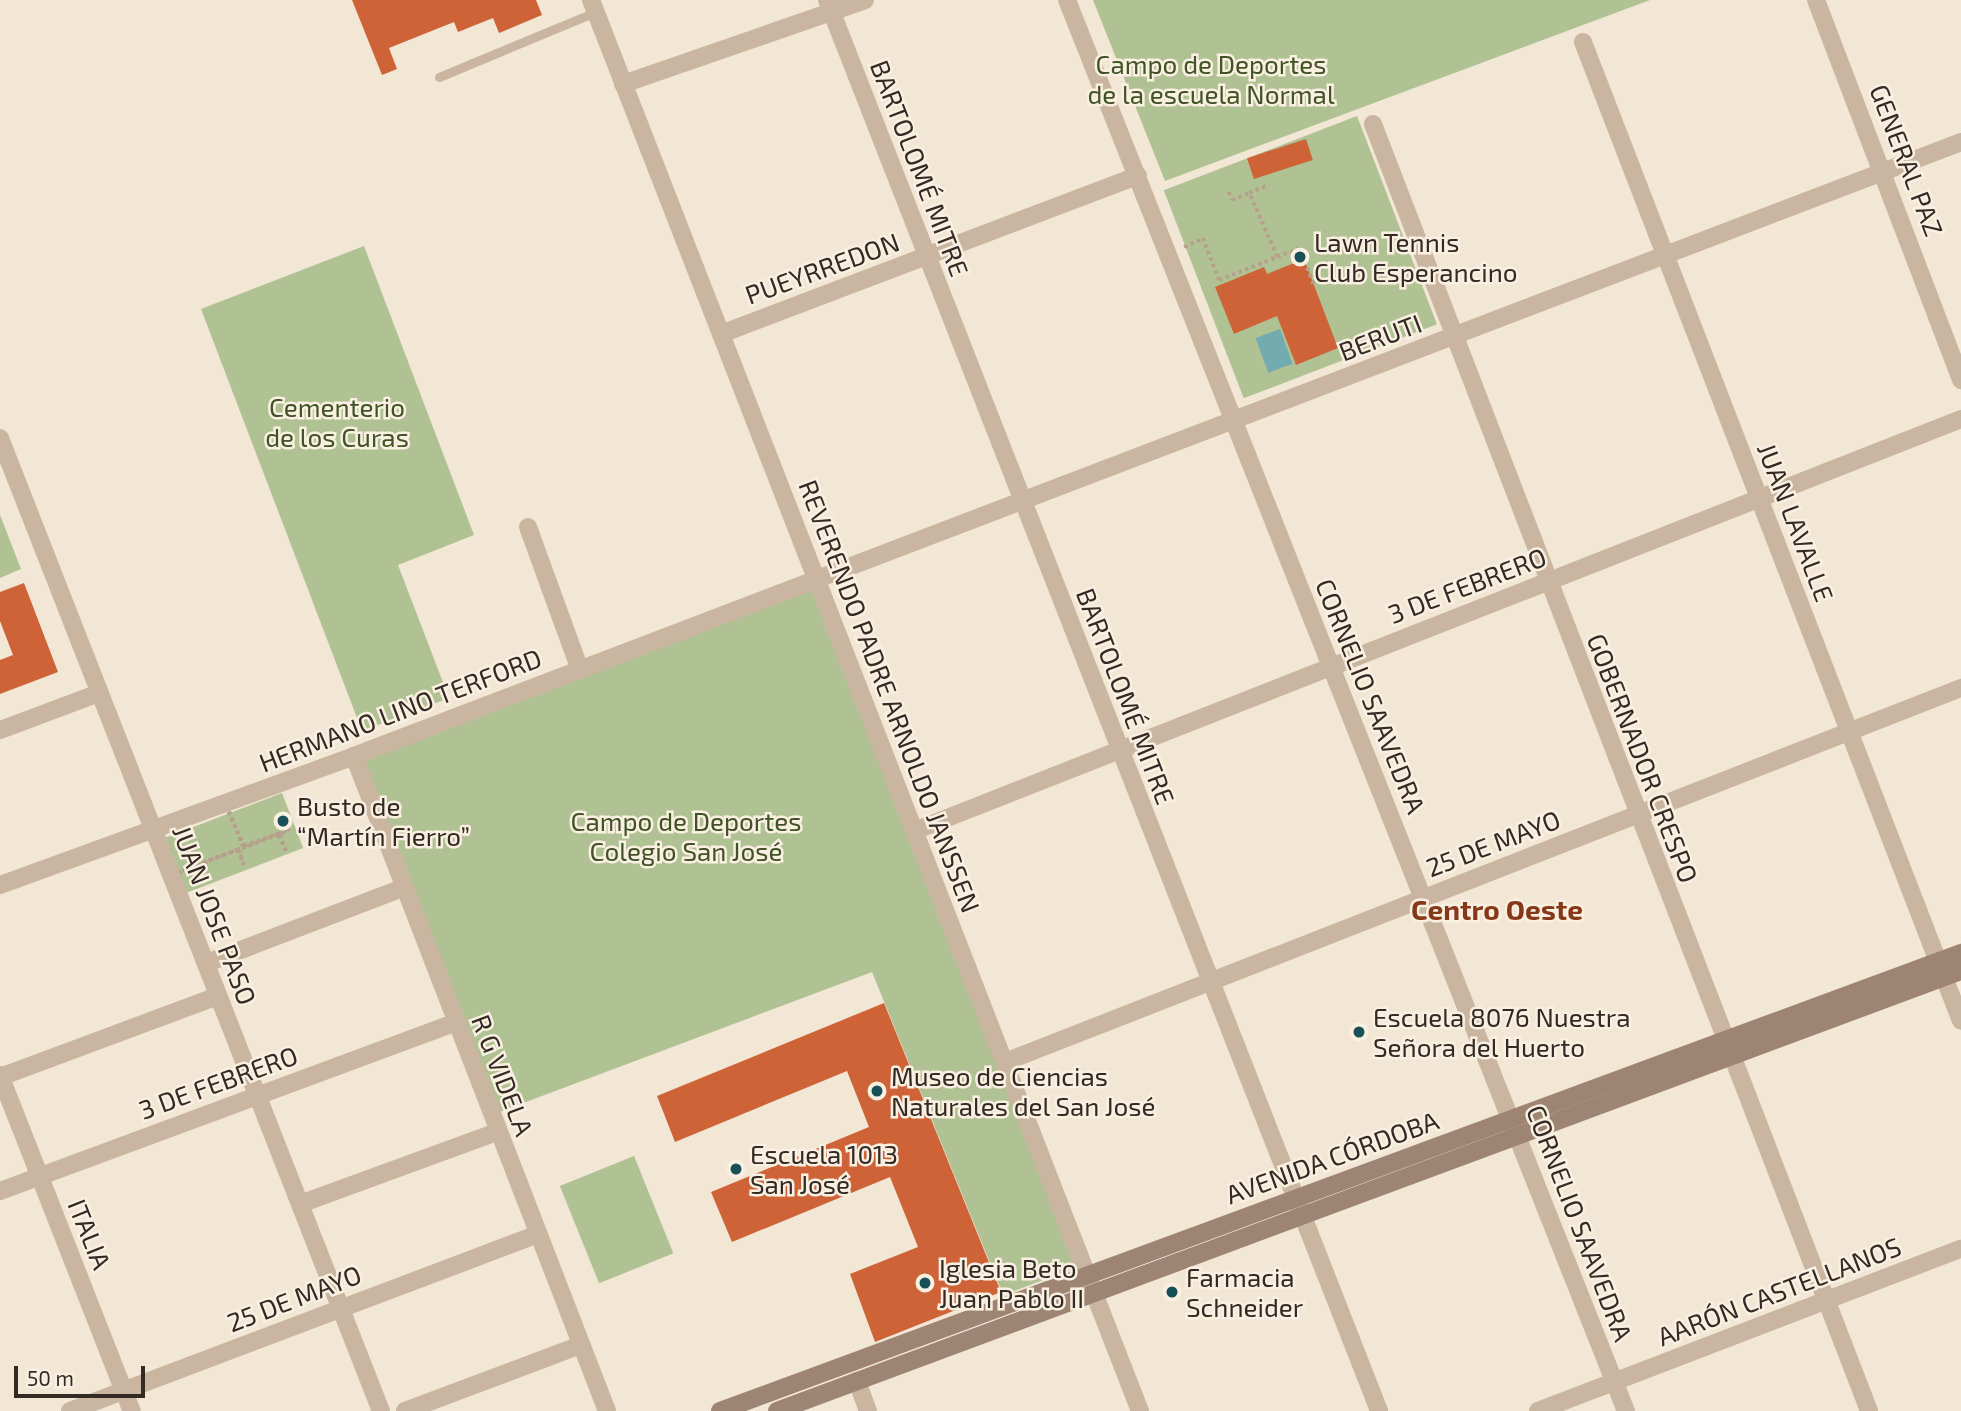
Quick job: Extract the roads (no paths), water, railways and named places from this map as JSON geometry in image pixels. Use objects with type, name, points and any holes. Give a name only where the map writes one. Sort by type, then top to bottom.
[{"type":"main road","name":"AVENIDA CÓRDOBA","points":[[777,1411],[1091,1285],[1941,970],[1961,953]]},
{"type":"main road","name":"AVENIDA CÓRDOBA","points":[[1941,970],[1961,971]]},
{"type":"main road","name":"AVENIDA CÓRDOBA","points":[[720,1411],[1091,1285]]},
{"type":"street","points":[[623,84],[829,6],[865,0]]},
{"type":"street","name":"CORNELIO SAAVEDRA","points":[[1067,0],[1626,1411]]},
{"type":"street","name":"GENERAL PAZ","points":[[1816,0],[1884,171],[1961,380]]},
{"type":"street","name":"REVERENDO PADRE ARNOLDO JANSSEN","points":[[593,6],[1140,1411]]},
{"type":"street","name":"BARTOLOMÉ MITRE","points":[[829,6],[1379,1411]]},
{"type":"street","name":"JUAN LAVALLE","points":[[1583,42],[1961,1021]]},
{"type":"street","name":"GOBERNADOR CRESPO","points":[[1373,124],[1636,815],[1869,1411]]},
{"type":"street","name":"BERUTI","points":[[817,579],[1961,142]]},
{"type":"street","name":"PUEYRREDON","points":[[721,334],[1138,176]]},
{"type":"street","name":"3 DE FEBRERO","points":[[914,831],[1961,418]]},
{"type":"street","name":"JUAN JOSE PASO","points":[[0,438],[380,1411]]},
{"type":"street","points":[[528,527],[580,670]]},
{"type":"street","name":"HERMANO LINO TERFORD","points":[[0,885],[355,756],[817,579]]},
{"type":"street","name":"25 DE MAYO","points":[[1005,1062],[1961,688]]},
{"type":"street","points":[[0,730],[99,693]]},
{"type":"street","name":"R G VIDELA","points":[[355,756],[402,888],[607,1411]]},
{"type":"street","points":[[207,963],[402,888]]},
{"type":"street","points":[[0,1077],[218,996]]},
{"type":"street","name":"3 DE FEBRERO","points":[[0,1191],[454,1023]]},
{"type":"street","name":"ITALIA","points":[[0,1077],[132,1411]]},
{"type":"street","points":[[300,1205],[497,1132]]},
{"type":"street","name":"25 DE MAYO","points":[[70,1411],[537,1235]]},
{"type":"street","name":"AARÓN CASTELLANOS","points":[[1538,1411],[1961,1249]]},
{"type":"street","points":[[405,1411],[581,1345]]},
{"type":"street","points":[[856,1381],[868,1411]]},
{"type":"lane","points":[[439,77],[593,6]]},
{"type":"water","points":[[1280,329],[1293,364],[1268,373],[1256,338]]},
{"type":"place","name":"Lawn Tennis Club Esperancino","points":[[1300,257]]},
{"type":"place","name":"Busto de “Martín Fierro”","points":[[283,821]]},
{"type":"place","name":"Escuela 8076 Nuestra Señora del Huerto","points":[[1359,1032]]},
{"type":"place","name":"Museo de Ciencias Naturales del San José","points":[[877,1091]]},
{"type":"place","name":"Escuela 1013 San José","points":[[736,1169]]},
{"type":"place","name":"Iglesia Beto Juan Pablo II","points":[[925,1283]]},
{"type":"place","name":"Farmacia Schneider","points":[[1172,1292]]},
{"type":"district","name":"Centro Oeste","points":[[1497,909]]},
{"type":"park label","name":"Campo de Deportes de la escuela Normal","points":[[1211,79]]},
{"type":"park label","name":"Cementerio de los Curas","points":[[337,422]]},
{"type":"park label","name":"Campo de Deportes Colegio San José","points":[[686,836]]}]
